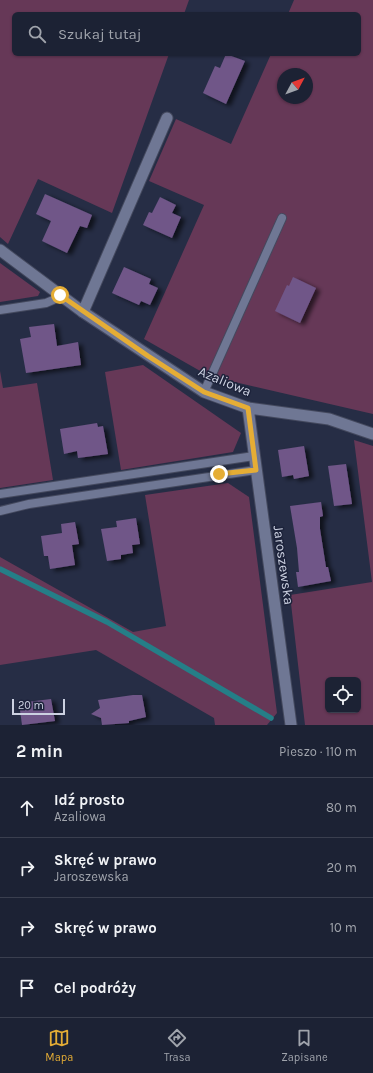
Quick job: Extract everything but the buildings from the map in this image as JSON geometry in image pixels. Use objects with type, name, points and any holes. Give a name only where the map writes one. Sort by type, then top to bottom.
[{"type":"street","points":[[83,312],[167,118]]},
{"type":"street","name":"Azaliowa","points":[[0,250],[83,312],[204,392],[248,408],[329,419],[373,434]]},
{"type":"street","name":"Jaroszewska","points":[[248,408],[291,725]]},
{"type":"lane","points":[[204,392],[282,218]]},
{"type":"lane","points":[[0,310],[46,303],[60,295]]},
{"type":"lane","points":[[0,494],[254,456]]},
{"type":"lane","points":[[0,511],[29,504],[256,470]]},
{"type":"shaded area","points":[[0,0],[189,0],[185,12],[12,12],[12,56],[168,56],[112,213],[38,179],[8,244],[0,237]]},
{"type":"shaded area","points":[[294,0],[373,0],[373,414],[209,376],[144,339],[204,205],[149,181],[176,119],[231,144],[270,56],[361,56],[361,12],[289,12]]},
{"type":"shaded area","points":[[0,263],[40,292],[38,296],[0,302]]},
{"type":"shaded area","points":[[143,365],[241,433],[233,452],[121,470],[105,372]]},
{"type":"shaded area","points":[[0,371],[3,388],[37,383],[53,480],[0,488]]},
{"type":"shaded area","points":[[354,440],[373,446],[373,725],[305,725],[290,595],[372,582]]},
{"type":"shaded area","points":[[228,483],[249,497],[277,713],[267,725],[215,725],[214,718],[96,650],[0,665],[0,557],[133,632],[166,626],[145,495]]},
{"type":"waterway","points":[[0,569],[107,622],[271,718]]},
{"type":"route","points":[[60,295],[148,356],[204,392],[248,408],[256,470],[219,474]]}]
